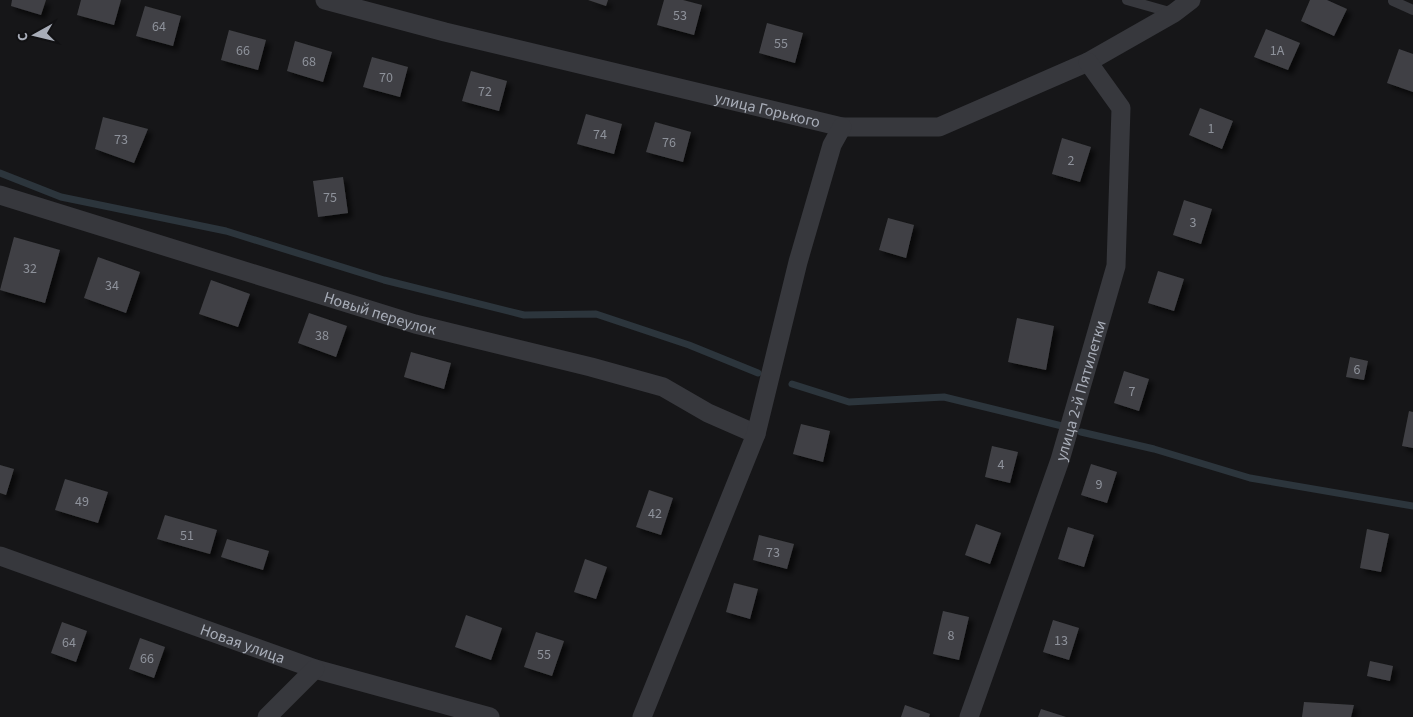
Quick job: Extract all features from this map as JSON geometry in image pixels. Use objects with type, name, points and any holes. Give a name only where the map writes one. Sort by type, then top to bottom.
[{"type":"street","name":"улица Горького","points":[[325,0],[465,36],[842,127],[940,127],[1088,62],[1174,13],[1192,0]]},
{"type":"street","name":"улица 2-й Пятилетки","points":[[969,717],[1060,460],[1116,266],[1121,108],[1088,62]]},
{"type":"street","points":[[642,717],[756,434],[798,262],[832,145],[842,127]]},
{"type":"street","name":"Новый переулок","points":[[0,195],[415,324],[591,367],[663,387],[708,413],[756,434]]},
{"type":"street","name":"Новая улица","points":[[0,556],[315,669],[490,717]]},
{"type":"street","points":[[267,717],[315,669]]},
{"type":"lane","points":[[1127,0],[1174,13]]},
{"type":"lane","points":[[1393,1],[1413,10]]},
{"type":"building","points":[[12,0],[46,0],[41,15],[11,6]]},
{"type":"building","points":[[81,0],[121,0],[114,25],[77,15]]},
{"type":"building","points":[[588,0],[608,0],[606,6]]},
{"type":"building","points":[[664,0],[683,0],[702,5],[694,35],[657,25]]},
{"type":"building","points":[[1310,0],[1327,0],[1347,9],[1334,36],[1301,21]]},
{"type":"building","points":[[145,6],[181,16],[173,46],[136,36]]},
{"type":"building","points":[[767,23],[803,33],[795,63],[759,53]]},
{"type":"building","points":[[1266,29],[1300,43],[1288,70],[1254,57]]},
{"type":"building","points":[[229,30],[266,40],[258,70],[221,60]]},
{"type":"building","points":[[295,41],[332,52],[323,82],[287,71]]},
{"type":"building","points":[[1399,49],[1413,54],[1413,92],[1387,83]]},
{"type":"building","points":[[372,57],[408,67],[400,97],[363,87]]},
{"type":"building","points":[[471,71],[507,81],[499,111],[462,101]]},
{"type":"building","points":[[1200,108],[1233,121],[1222,149],[1189,135]]},
{"type":"building","points":[[586,114],[622,124],[614,154],[577,144]]},
{"type":"building","points":[[103,117],[148,129],[134,163],[95,149]]},
{"type":"building","points":[[655,122],[691,132],[683,162],[646,152]]},
{"type":"building","points":[[1062,138],[1091,147],[1080,182],[1052,174]]},
{"type":"building","points":[[343,177],[348,213],[318,217],[313,181]]},
{"type":"building","points":[[1184,200],[1212,209],[1201,244],[1173,235]]},
{"type":"building","points":[[888,218],[914,225],[906,258],[879,250]]},
{"type":"building","points":[[14,237],[60,250],[45,303],[0,290]]},
{"type":"building","points":[[98,257],[140,272],[126,313],[84,298]]},
{"type":"building","points":[[1158,271],[1184,279],[1174,311],[1148,303]]},
{"type":"building","points":[[211,280],[250,294],[238,327],[199,314]]},
{"type":"building","points":[[309,313],[347,326],[336,357],[298,343]]},
{"type":"building","points":[[1017,318],[1054,326],[1046,370],[1008,362]]},
{"type":"building","points":[[411,352],[451,363],[444,389],[404,377]]},
{"type":"building","points":[[1350,357],[1368,361],[1364,380],[1346,377]]},
{"type":"building","points":[[1124,371],[1149,379],[1139,411],[1114,403]]},
{"type":"building","points":[[1409,411],[1413,412],[1413,448],[1402,446]]},
{"type":"building","points":[[801,424],[830,431],[823,462],[793,454]]},
{"type":"building","points":[[992,446],[1018,452],[1010,483],[985,477]]},
{"type":"building","points":[[1091,464],[1117,472],[1107,503],[1081,495]]},
{"type":"building","points":[[0,465],[14,469],[6,495],[0,493]]},
{"type":"building","points":[[65,479],[108,492],[98,523],[55,510]]},
{"type":"building","points":[[649,490],[673,498],[661,535],[636,527]]},
{"type":"building","points":[[165,515],[217,530],[210,554],[157,539]]},
{"type":"building","points":[[976,524],[1001,533],[990,564],[965,555]]},
{"type":"building","points":[[1068,527],[1094,535],[1084,567],[1058,559]]},
{"type":"building","points":[[1367,529],[1389,534],[1381,572],[1360,568]]},
{"type":"building","points":[[759,535],[794,544],[787,569],[753,560]]},
{"type":"building","points":[[227,539],[269,551],[263,570],[221,557]]},
{"type":"building","points":[[585,559],[607,567],[596,599],[574,592]]},
{"type":"building","points":[[734,583],[758,589],[750,619],[726,612]]},
{"type":"building","points":[[943,611],[969,617],[959,660],[933,654]]},
{"type":"building","points":[[466,615],[502,628],[491,660],[455,647]]},
{"type":"building","points":[[1053,620],[1079,628],[1069,660],[1043,652]]},
{"type":"building","points":[[62,622],[87,631],[76,662],[51,653]]},
{"type":"building","points":[[536,632],[564,641],[552,676],[524,667]]},
{"type":"building","points":[[140,638],[165,647],[154,678],[129,669]]},
{"type":"building","points":[[1370,661],[1393,666],[1390,681],[1367,676]]},
{"type":"building","points":[[1304,702],[1354,705],[1351,717],[1302,717]]},
{"type":"building","points":[[905,705],[930,714],[929,717],[901,717]]},
{"type":"building","points":[[1041,709],[1066,717],[1038,717]]},
{"type":"waterway","points":[[0,173],[61,197],[226,231],[384,280],[524,315],[596,314],[689,345],[758,373]]},
{"type":"waterway","points":[[792,384],[849,402],[944,397],[1062,426]]},
{"type":"waterway","points":[[1081,432],[1154,449],[1250,478],[1413,506]]}]
